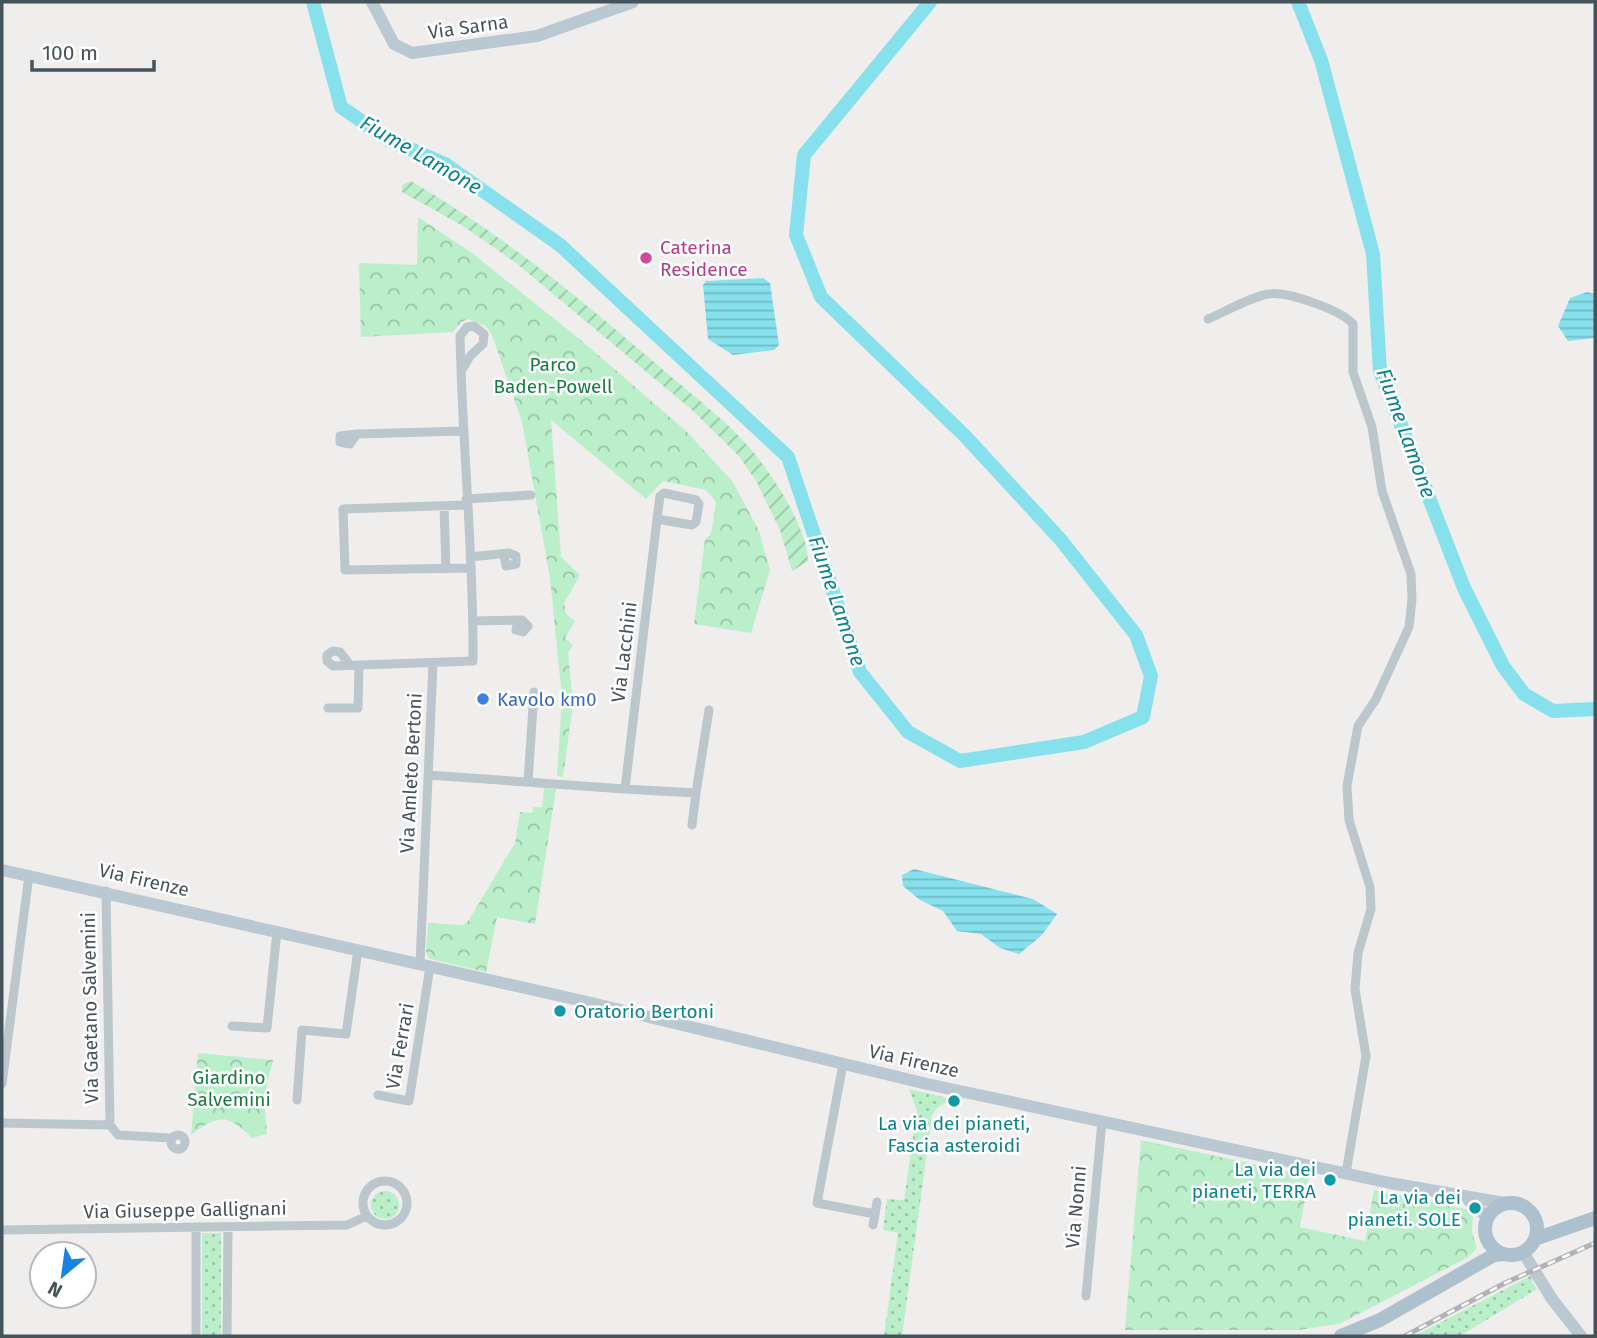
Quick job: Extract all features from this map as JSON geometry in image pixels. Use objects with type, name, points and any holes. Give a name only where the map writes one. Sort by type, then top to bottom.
[{"type":"main road","points":[[1474,1266],[1487,1251],[1487,1217],[1493,1209],[1504,1203],[1519,1204],[1548,1222],[1589,1218]]},
{"type":"main road","points":[[1532,1213],[1537,1227],[1535,1239]]},
{"type":"main road","points":[[1341,1336],[1380,1320],[1494,1255],[1523,1252],[1535,1239],[1589,1218]]},
{"type":"main road","points":[[1486,1237],[1493,1249],[1503,1254]]},
{"type":"street","name":"Via Sarna","points":[[372,2],[394,44],[407,52],[417,53],[537,36],[633,2]]},
{"type":"street","points":[[1208,319],[1269,294],[1318,304],[1345,314],[1353,324],[1353,372],[1372,428],[1382,491],[1411,574],[1409,627],[1376,699],[1358,726],[1347,786],[1349,820],[1370,887],[1371,909],[1358,953],[1355,989],[1366,1056],[1346,1173]]},
{"type":"street","points":[[328,708],[358,708],[355,665],[473,661],[473,621],[466,502],[464,431],[461,370],[460,336],[467,327],[474,326],[484,334],[483,344],[470,356],[461,370]]},
{"type":"street","points":[[356,434],[464,431]]},
{"type":"street","name":"Via Lacchini","points":[[625,789],[657,519],[660,496],[664,494],[696,500],[699,504],[696,522],[692,525],[657,519]]},
{"type":"street","points":[[470,568],[345,570],[343,509],[444,506],[531,495]]},
{"type":"street","points":[[444,506],[446,569]]},
{"type":"street","points":[[470,557],[504,555]]},
{"type":"street","points":[[473,621],[518,621]]},
{"type":"street","name":"Via Amleto Bertoni","points":[[425,966],[433,663]]},
{"type":"street","points":[[528,782],[534,692]]},
{"type":"street","points":[[692,825],[709,710]]},
{"type":"street","points":[[428,775],[696,793]]},
{"type":"street","name":"Via Firenze","points":[[2,870],[106,891],[843,1064],[1463,1198],[1504,1203]]},
{"type":"street","points":[[2,1084],[29,876]]},
{"type":"street","name":"Via Gaetano Salvemini","points":[[106,891],[110,1125],[118,1135],[171,1139]]},
{"type":"street","points":[[232,1026],[267,1028],[277,931]]},
{"type":"street","points":[[297,1100],[302,1030],[346,1034],[358,950]]},
{"type":"street","name":"Via Ferrari","points":[[378,1095],[409,1101],[425,966]]},
{"type":"street","points":[[843,1064],[817,1203],[875,1214]]},
{"type":"street","name":"Via Nonni","points":[[1086,1296],[1102,1121]]},
{"type":"street","name":"Via Gaetano Salvemini","points":[[2,1122],[110,1125]]},
{"type":"street","name":"Via Giuseppe Gallignani","points":[[392,1182],[403,1191],[407,1205],[400,1219],[387,1225],[379,1224],[367,1216],[363,1203],[372,1185],[392,1182]]},
{"type":"street","name":"Via Firenze","points":[[1463,1198],[1480,1208],[1487,1217]]},
{"type":"street","points":[[873,1225],[877,1202]]},
{"type":"street","name":"Via Giuseppe Gallignani","points":[[2,1230],[347,1225],[367,1216]]},
{"type":"street","points":[[196,1227],[196,1336]]},
{"type":"street","points":[[228,1228],[228,1336]]},
{"type":"street","points":[[1523,1252],[1552,1299],[1581,1336]]},
{"type":"green space","points":[[411,181],[446,202],[540,269],[724,422],[758,458],[782,494],[803,535],[808,561],[792,571],[780,530],[756,481],[739,456],[692,410],[516,263],[463,226],[402,192],[402,185]]},
{"type":"green space","name":"Parco Baden-Powell","points":[[418,217],[472,253],[582,341],[686,431],[733,482],[759,531],[770,570],[751,633],[694,624],[705,539],[711,534],[716,502],[706,490],[663,481],[646,499],[551,420],[561,557],[580,575],[564,603],[566,614],[575,621],[565,638],[573,645],[568,653],[573,705],[563,777],[557,776],[562,698],[550,578],[522,422],[492,335],[486,326],[468,319],[461,322],[453,332],[361,337],[359,263],[417,265]]},
{"type":"green space","points":[[544,788],[556,789],[535,924],[497,917],[486,972],[430,959],[426,953],[428,923],[463,925],[469,920],[515,843],[520,812],[532,813],[533,807],[542,807]]},
{"type":"green space","name":"Giardino Salvemini","points":[[198,1053],[273,1060],[264,1097],[267,1134],[252,1138],[236,1124],[216,1120],[191,1135]]},
{"type":"green space","points":[[909,1089],[952,1099],[938,1107],[932,1115],[902,1336],[884,1336],[898,1233],[883,1230],[887,1199],[904,1200],[917,1111]]},
{"type":"green space","points":[[1141,1140],[1309,1176],[1300,1227],[1365,1241],[1374,1190],[1469,1210],[1473,1214],[1472,1232],[1477,1248],[1467,1258],[1339,1324],[1298,1330],[1125,1330]]},
{"type":"green space","points":[[385,1191],[395,1195],[399,1205],[395,1215],[385,1219],[375,1215],[371,1205],[375,1195]]},
{"type":"green space","points":[[202,1233],[221,1233],[221,1336],[202,1336]]},
{"type":"green space","points":[[1534,1274],[1532,1282],[1537,1289],[1460,1336],[1414,1336]]},
{"type":"water","points":[[763,278],[770,283],[779,345],[774,350],[733,355],[708,339],[703,285],[706,281]]},
{"type":"water","points":[[1587,292],[1595,294],[1595,338],[1568,341],[1558,326],[1570,298]]},
{"type":"water","points":[[914,869],[1033,899],[1057,914],[1042,935],[1019,954],[1000,948],[981,934],[957,931],[943,911],[920,900],[903,886],[902,875]]},
{"type":"waterway","name":"Fiume Lamone","points":[[313,2],[341,107],[389,140],[445,164],[560,245],[788,457],[860,672],[908,732],[960,761],[1084,742],[1143,717],[1151,676],[1136,635],[1060,539],[965,436],[821,297],[796,235],[804,155],[930,2]]},
{"type":"waterway","name":"Fiume Lamone","points":[[1298,2],[1321,60],[1373,254],[1380,371],[1464,588],[1503,666],[1524,694],[1553,711],[1595,709]]},
{"type":"railway","points":[[1405,1336],[1505,1283],[1595,1243]]},
{"type":"place","name":"Caterina Residence","points":[[646,258]]},
{"type":"place","name":"Kavolo km0","points":[[483,699]]},
{"type":"place","name":"Oratorio Bertoni","points":[[560,1011]]},
{"type":"place","name":"La via dei pianeti, Fascia asteroidi","points":[[954,1101]]},
{"type":"place","name":"La via dei pianeti, TERRA","points":[[1330,1180]]},
{"type":"place","name":"La via dei pianeti. SOLE","points":[[1475,1208]]}]
